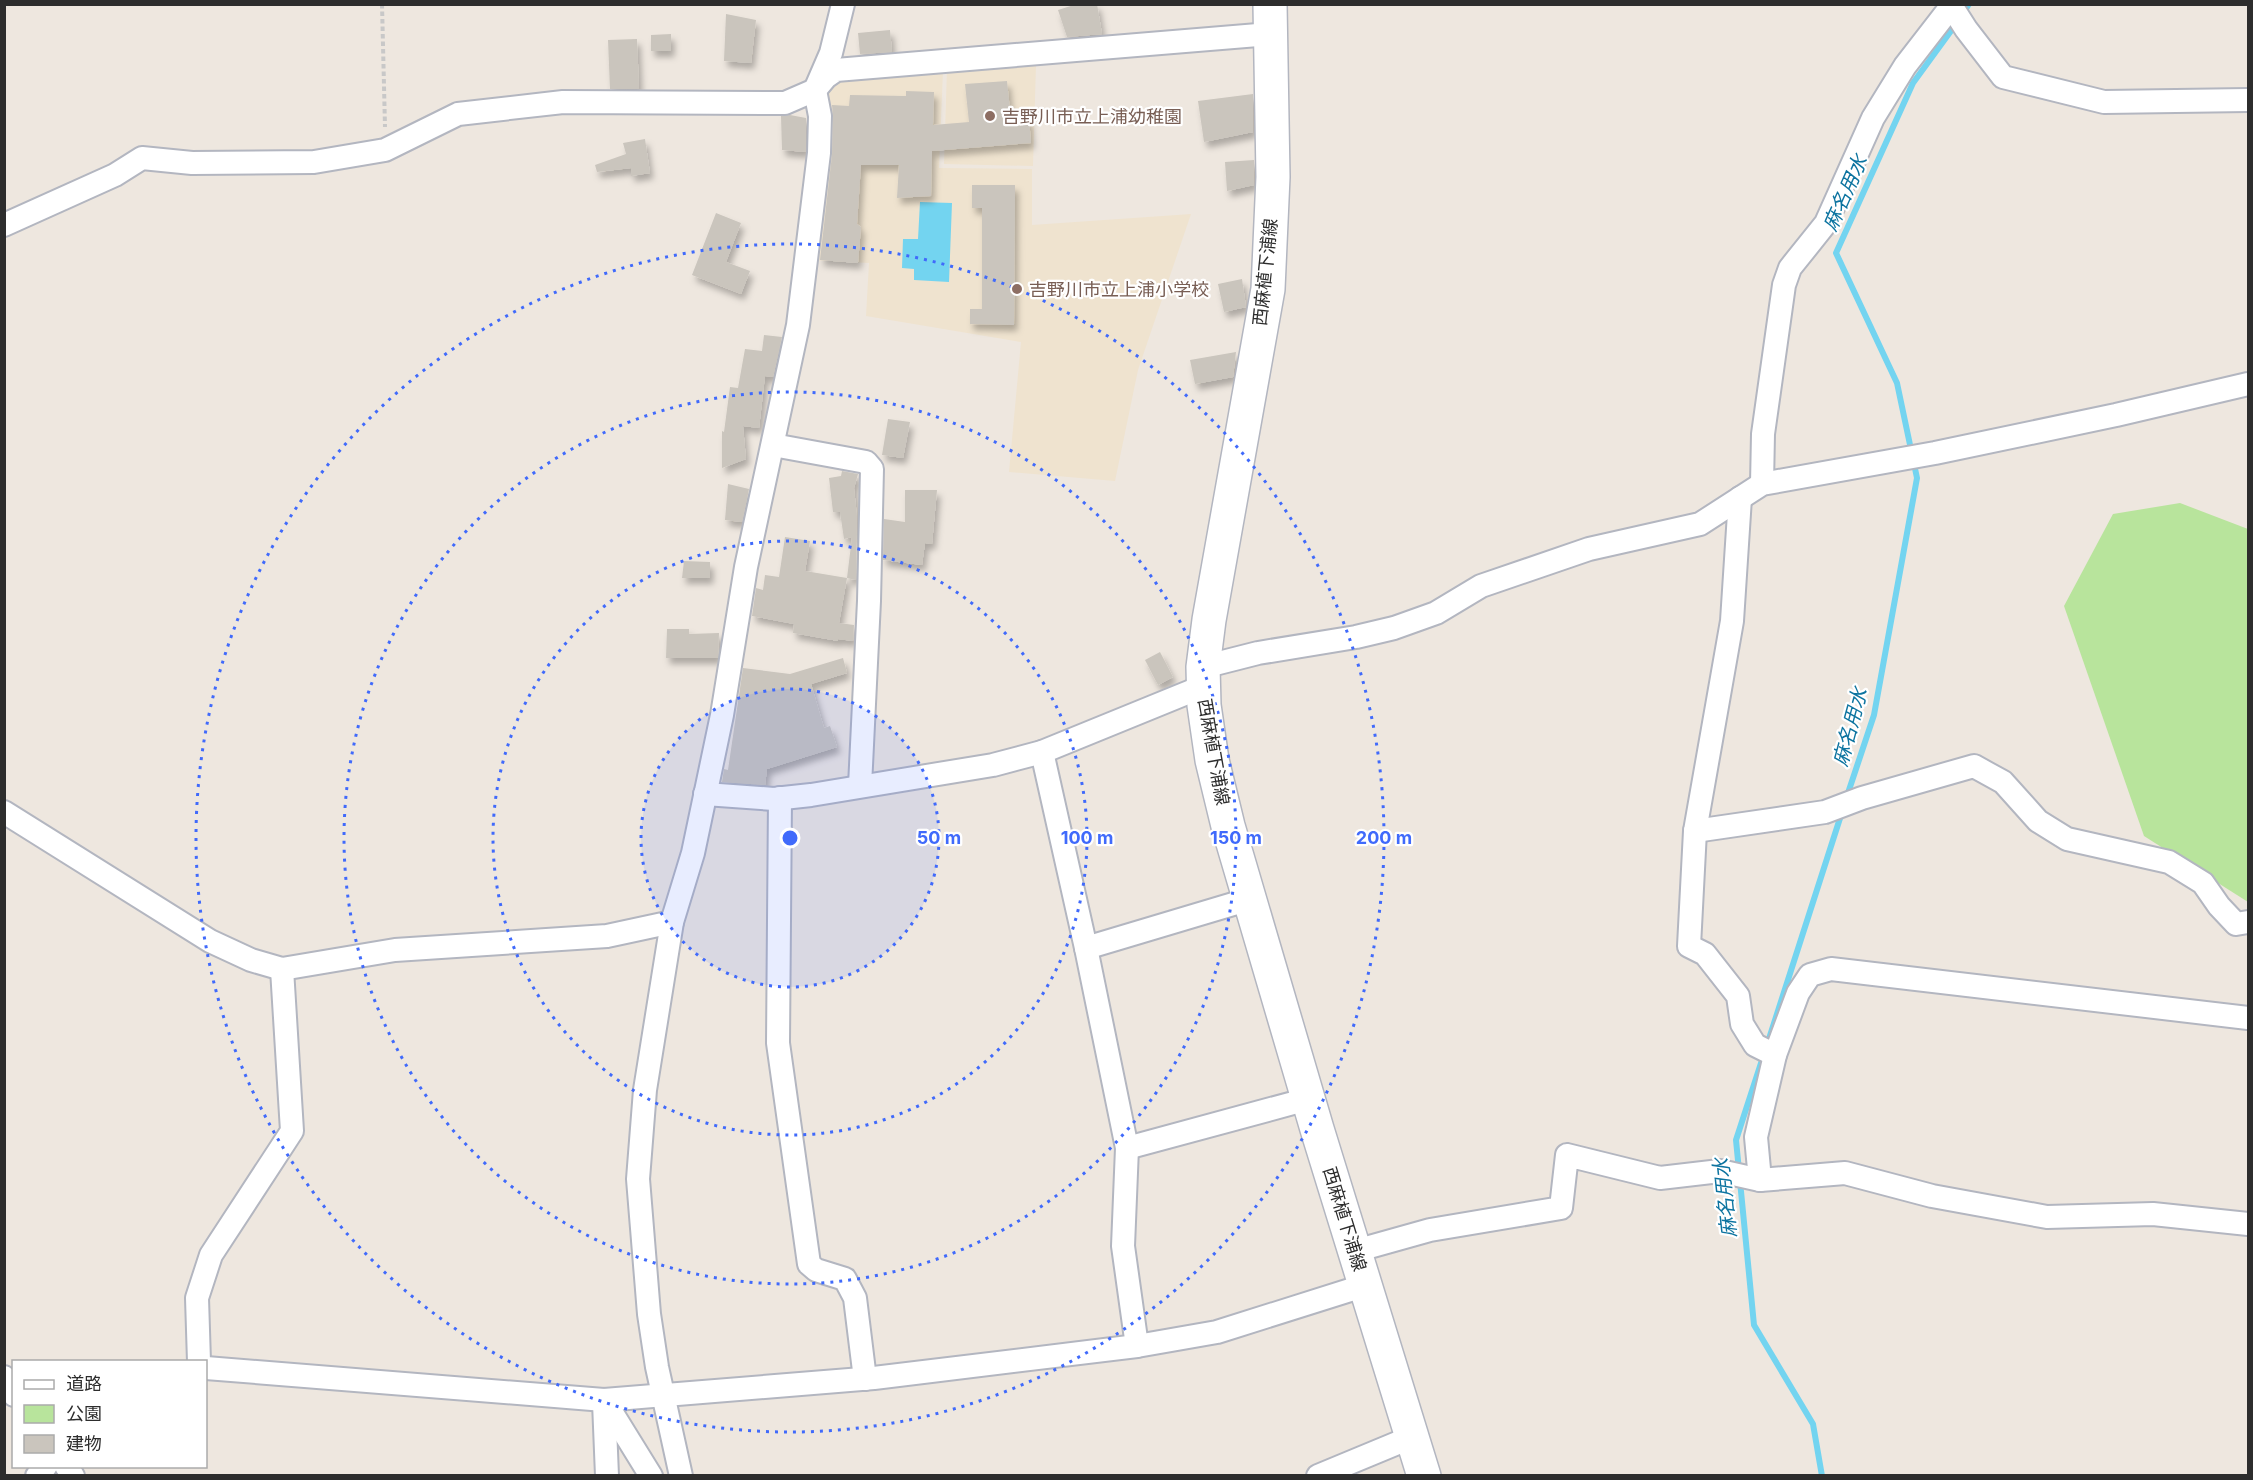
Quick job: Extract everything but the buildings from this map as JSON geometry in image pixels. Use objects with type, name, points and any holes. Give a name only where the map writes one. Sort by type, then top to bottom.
[{"type":"main road","name":"西麻植下浦線","points":[[1270,19],[1273,177],[1268,289],[1209,620],[1203,676],[1212,760],[1228,826],[1308,1099],[1424,1476]]},
{"type":"street","points":[[681,1476],[663,1395],[649,1314],[638,1179],[645,1090],[672,922],[693,853],[722,715],[746,567],[798,325],[810,238],[820,116],[815,90],[831,53],[843,4]]},
{"type":"street","points":[[1762,484],[1763,434],[1784,285],[1790,268],[1826,223],[1878,109],[1905,66],[1953,6],[1966,29],[2003,77],[2104,102],[2248,100]]},
{"type":"street","points":[[4,225],[115,175],[142,158],[192,162],[314,162],[385,150],[458,114],[563,102],[785,103],[815,90],[826,77],[836,70],[1270,19]]},
{"type":"street","points":[[705,794],[780,798],[993,765],[1042,752],[1203,676],[1258,653],[1356,637],[1394,628],[1436,613],[1481,586],[1588,549],[1700,524],[1762,484],[1935,453],[2116,415],[2248,384]]},
{"type":"street","points":[[773,445],[866,462],[872,469],[869,601],[860,786]]},
{"type":"street","points":[[1740,498],[1732,621],[1695,831],[1689,946],[1704,954],[1738,996],[1742,1024],[1765,1050]]},
{"type":"street","points":[[1042,752],[1086,948],[1127,1148],[1123,1246],[1137,1346]]},
{"type":"street","points":[[1695,831],[1825,812],[1862,798],[1974,766],[2003,782],[2038,821],[2067,839],[2169,862],[2203,883],[2219,906],[2236,924],[2248,922]]},
{"type":"street","points":[[780,798],[778,1043],[809,1264],[816,1270],[845,1279],[855,1298],[865,1379]]},
{"type":"street","points":[[4,812],[210,941],[250,960],[282,969],[395,950],[607,936],[672,922]]},
{"type":"street","points":[[1086,948],[1250,899]]},
{"type":"street","points":[[199,1360],[196,1298],[211,1255],[291,1131],[282,969]]},
{"type":"street","points":[[1760,1180],[1756,1137],[1765,1050],[1810,975],[1831,969],[2248,1018]]},
{"type":"street","points":[[1127,1148],[1308,1099]]},
{"type":"street","points":[[1355,1251],[1430,1230],[1561,1208],[1567,1155],[1660,1178],[1720,1171],[1760,1180],[1845,1173],[1932,1196],[2047,1217],[2154,1214],[2248,1224]]},
{"type":"street","points":[[207,1368],[604,1400],[865,1379],[1137,1346],[1216,1332],[1366,1285]]},
{"type":"street","points":[[4,1377],[12,1391]]},
{"type":"street","points":[[604,1400],[608,1476]]},
{"type":"street","points":[[604,1400],[651,1476]]},
{"type":"street","points":[[1318,1476],[1412,1437]]},
{"type":"path","points":[[382,4],[385,150]]},
{"type":"shaded area","name":"吉野川市立上浦幼稚園","points":[[1036,65],[1033,166],[944,164],[947,68]]},
{"type":"shaded area","name":"吉野川市立上浦小学校","points":[[943,70],[939,168],[1032,169],[1032,225],[1191,214],[1138,370],[1115,481],[1009,472],[1021,342],[866,316],[869,263],[813,260],[829,79]]},
{"type":"green space","points":[[2180,503],[2248,529],[2248,902],[2144,836],[2064,606],[2113,514]]},
{"type":"water","points":[[920,202],[952,203],[949,282],[914,280],[914,269],[902,268],[903,239],[918,239]]},
{"type":"waterway","name":"麻名用水","points":[[1962,15],[1969,4]]},
{"type":"waterway","name":"麻名用水","points":[[1847,796],[1874,715],[1917,478],[1897,383],[1836,253],[1913,83],[1956,24]]},
{"type":"waterway","name":"麻名用水","points":[[1767,1045],[1842,812]]},
{"type":"waterway","name":"麻名用水","points":[[1764,1054],[1736,1140],[1754,1325],[1813,1424],[1822,1476]]},
{"type":"place","name":"吉野川市立上浦幼稚園","points":[[990,116]]},
{"type":"place","name":"吉野川市立上浦小学校","points":[[1017,289]]}]
